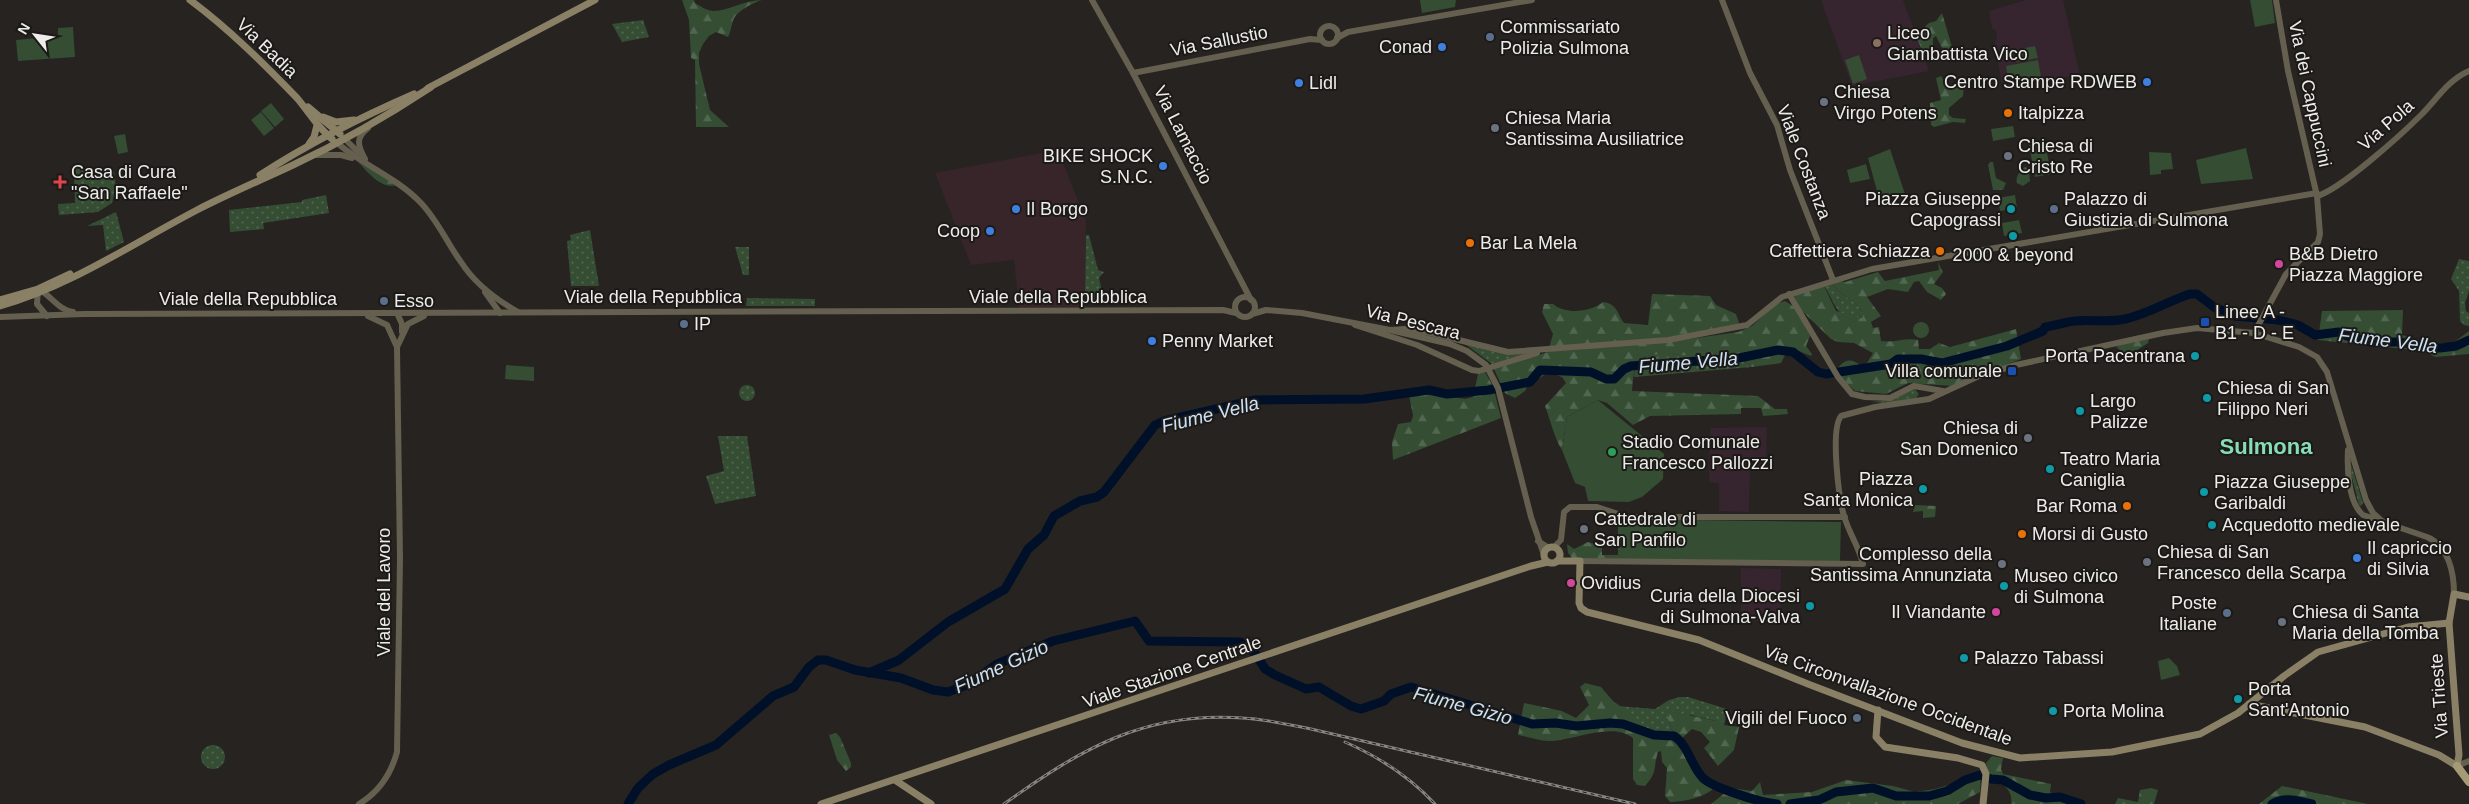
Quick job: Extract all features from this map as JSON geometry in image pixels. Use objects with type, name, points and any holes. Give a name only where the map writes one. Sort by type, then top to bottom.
[{"type":"main road","name":"Via Badia","points":[[190,0],[234,34],[298,100],[317,125],[336,142]]},
{"type":"main road","points":[[243,186],[306,148],[364,118],[431,87],[595,0]]},
{"type":"main road","points":[[0,300],[39,292],[243,186],[344,138],[431,87]]},
{"type":"main road","name":"Via Badia","points":[[298,100],[344,138]]},
{"type":"main road","name":"Via Badia","points":[[316,113],[336,122],[364,118]]},
{"type":"main road","points":[[306,148],[314,138],[317,125]]},
{"type":"main road","points":[[0,306],[62,283],[125,248]]},
{"type":"main road","points":[[1551,548],[1576,561],[1557,561],[1545,558],[1551,548]]},
{"type":"main road","points":[[1557,561],[1560,554]]},
{"type":"main road","name":"Viale Stazione Centrale","points":[[821,804],[1252,661],[1531,566],[1545,558]]},
{"type":"main road","name":"Via Circonvallazione Occidentale","points":[[1576,561],[1579,603],[1584,611],[1699,640],[1794,679],[1978,748],[2020,758],[2104,753],[2188,737],[2218,725],[2318,652],[2408,628],[2449,623]]},
{"type":"main road","points":[[2449,623],[2454,594],[2469,597]]},
{"type":"main road","name":"Via Trieste","points":[[2449,623],[2459,755],[2457,766]]},
{"type":"main road","points":[[2249,704],[2365,726],[2440,755],[2457,766],[2469,782]]},
{"type":"main road","points":[[1878,710],[1876,737],[1885,747],[1982,764],[1986,777],[1983,804]]},
{"type":"main road","points":[[895,780],[931,804]]},
{"type":"street","name":"Via Lamaccio","points":[[1092,0],[1134,73],[1242,286],[1252,301]]},
{"type":"street","points":[[1348,32],[1327,26],[1320,32],[1322,40],[1329,44],[1348,32],[1532,0]]},
{"type":"street","name":"Viale Costanza","points":[[1722,0],[1750,73],[1777,125],[1790,170],[1833,280]]},
{"type":"street","name":"Via dei Cappuccini","points":[[2254,333],[2289,270],[2319,239],[2317,195],[2288,71],[2276,0]]},
{"type":"street","points":[[1335,28],[1337,38]]},
{"type":"street","name":"Via Sallustio","points":[[1310,39],[1320,32]]},
{"type":"street","name":"Via Sallustio","points":[[1134,73],[1310,39],[1322,40]]},
{"type":"street","name":"Via Pola","points":[[1547,349],[1659,341],[1735,328],[1754,320],[1776,301],[1789,294],[1833,280],[1901,264],[2317,195],[2337,187],[2416,121],[2451,82],[2469,71]]},
{"type":"street","points":[[363,160],[358,145],[358,138],[364,130],[384,116]]},
{"type":"street","points":[[344,138],[363,160]]},
{"type":"street","points":[[336,142],[409,191],[423,204],[461,263],[500,313]]},
{"type":"street","points":[[311,155],[341,155],[363,160]]},
{"type":"street","points":[[58,304],[54,294],[62,283]]},
{"type":"street","points":[[1237,301],[1247,298],[1252,301],[1255,308],[1252,314],[1244,318],[1236,314],[1237,301],[1242,286]]},
{"type":"street","points":[[483,289],[519,313]]},
{"type":"street","points":[[39,292],[37,304],[47,316]]},
{"type":"street","name":"Viale della Repubblica","points":[[39,292],[66,311],[84,314]]},
{"type":"street","points":[[1789,294],[1838,378],[1852,394],[1864,397],[1890,398],[1914,386],[1945,391]]},
{"type":"street","points":[[478,313],[489,299]]},
{"type":"street","points":[[497,299],[502,306],[500,313]]},
{"type":"street","name":"Viale della Repubblica","points":[[1223,310],[1237,301]]},
{"type":"street","name":"Via Pescara","points":[[1252,301],[1266,310]]},
{"type":"street","name":"Viale della Repubblica","points":[[0,316],[84,314],[1223,310],[1236,314]]},
{"type":"street","name":"Via Pescara","points":[[1252,314],[1266,310],[1350,322],[1390,330],[1434,340],[1467,351],[1486,365],[1495,380],[1538,540],[1545,558]]},
{"type":"street","points":[[397,313],[402,324],[402,334]]},
{"type":"street","points":[[397,313],[392,324],[397,348]]},
{"type":"street","points":[[360,314],[378,319],[392,331]]},
{"type":"street","points":[[397,348],[408,324],[416,318],[433,314]]},
{"type":"street","points":[[1350,322],[1365,329],[1438,353],[1476,370],[1547,349]]},
{"type":"street","points":[[1576,561],[1863,564],[1845,517],[1835,445],[1835,430],[1839,418],[1848,413],[1875,407],[1929,399],[1998,370],[2163,333],[2196,328],[2254,333],[2299,347],[2317,357],[2326,372],[2366,500],[2373,513],[2383,522]]},
{"type":"street","points":[[1390,330],[1404,329],[1500,351],[1547,349]]},
{"type":"street","name":"Viale del Lavoro","points":[[359,804],[367,799],[386,778],[393,764],[399,740],[400,550],[397,348]]},
{"type":"street","points":[[1919,387],[1929,399]]},
{"type":"street","points":[[2348,444],[2348,475],[2356,507],[2363,515],[2428,537],[2437,543],[2451,567],[2454,594]]},
{"type":"street","points":[[2347,461],[2354,465]]},
{"type":"street","points":[[2356,507],[2362,508],[2366,500]]},
{"type":"street","points":[[1538,540],[1551,548],[1561,540],[1564,514],[1568,507],[1603,508],[1620,516],[1845,517]]},
{"type":"street","points":[[2457,766],[2469,761]]},
{"type":"shaded area","name":"Liceo Giambattista Vico","points":[[1821,0],[1903,0],[1929,71],[1852,86]]},
{"type":"shaded area","points":[[2026,0],[2063,0],[2080,75],[2002,86],[1995,42],[1997,37],[1996,31],[1992,28],[1989,11]]},
{"type":"shaded area","points":[[1058,150],[1086,221],[1085,307],[1019,308],[1014,260],[971,265],[935,173]]},
{"type":"shaded area","points":[[1767,427],[1766,466],[1750,466],[1749,512],[1719,511],[1719,483],[1709,482],[1710,428]]},
{"type":"shaded area","points":[[1741,568],[1781,569],[1780,621],[1741,621]]},
{"type":"green space","points":[[682,0],[694,0],[701,7],[714,11],[755,0],[762,0],[750,5],[735,17],[728,37],[716,32],[709,36],[699,53],[699,64],[710,110],[729,127],[696,127],[695,60],[691,58],[689,20]]},
{"type":"green space","points":[[1420,0],[1456,0],[1455,7],[1422,13]]},
{"type":"green space","points":[[2250,0],[2272,0],[2275,23],[2255,27]]},
{"type":"green space","points":[[1942,13],[1955,57],[1952,59],[1946,56],[1936,36],[1933,38],[1933,47],[1922,51],[1916,35],[1929,23],[1936,21]]},
{"type":"green space","points":[[643,20],[649,37],[622,42],[612,24]]},
{"type":"green space","points":[[73,27],[75,57],[18,61],[16,40],[58,36],[58,28]]},
{"type":"green space","points":[[2035,46],[2038,58],[2016,62],[2014,50]]},
{"type":"green space","points":[[1859,55],[1867,79],[1853,84],[1845,60]]},
{"type":"green space","points":[[2038,60],[2041,77],[2009,83],[2006,66]]},
{"type":"green space","points":[[1941,76],[1946,85],[1964,85],[1963,96],[1949,108],[1949,115],[1953,118],[1966,119],[1965,123],[1953,122],[1934,127],[1931,125],[1930,103],[1941,100],[1936,78]]},
{"type":"green space","points":[[271,103],[284,119],[275,127],[261,111]]},
{"type":"green space","points":[[261,112],[274,128],[264,136],[251,120]]},
{"type":"green space","points":[[2013,126],[2015,137],[1993,141],[1991,129]]},
{"type":"green space","points":[[125,134],[128,152],[118,154],[114,136]]},
{"type":"green space","points":[[2045,142],[2051,174],[2035,177],[2029,145]]},
{"type":"green space","points":[[2246,148],[2253,179],[2201,184],[2196,160]]},
{"type":"green space","points":[[1890,149],[1905,194],[1880,202],[1868,158]]},
{"type":"green space","points":[[2149,152],[2171,153],[2173,169],[2161,170],[2161,174],[2150,175]]},
{"type":"green space","points":[[358,162],[397,185],[391,186],[380,183]]},
{"type":"green space","points":[[1990,162],[1993,162],[1996,178],[2006,183],[2003,190],[1993,190],[1988,165]]},
{"type":"green space","points":[[1866,164],[1870,179],[1850,183],[1847,170]]},
{"type":"green space","points":[[71,167],[89,167],[90,177],[101,177],[101,171],[114,171],[116,187],[112,203],[98,212],[59,215],[58,204],[75,203],[74,174],[70,174]]},
{"type":"green space","points":[[2025,167],[2029,169],[2030,181],[2023,186],[2017,183],[2017,176]]},
{"type":"green space","points":[[326,195],[329,213],[263,223],[264,229],[230,232],[229,210],[302,202],[302,200]]},
{"type":"green space","points":[[2015,195],[2017,208],[2000,211],[1998,198]]},
{"type":"green space","points":[[116,212],[124,242],[106,251],[103,225],[87,226]]},
{"type":"green space","points":[[2019,220],[2022,233],[2004,236],[2002,223]]},
{"type":"green space","points":[[590,230],[599,286],[571,286],[567,241],[571,240],[570,235]]},
{"type":"green space","points":[[1086,235],[1089,235],[1098,270],[1104,272],[1099,278],[1101,287],[1099,302],[1085,297]]},
{"type":"green space","points":[[735,247],[749,247],[749,275],[743,275]]},
{"type":"green space","points":[[2459,259],[2469,261],[2469,291],[2465,303],[2466,311],[2469,313],[2469,326],[2464,325],[2460,321],[2459,291],[2451,279]]},
{"type":"green space","points":[[1938,262],[1943,272],[1934,284],[1942,288],[1946,294],[1941,300],[1927,292],[1919,281],[1914,282],[1908,292],[1888,289],[1867,297],[1881,316],[1871,322],[1873,328],[1879,327],[1881,341],[1918,340],[1919,349],[1930,349],[1939,343],[1950,347],[2016,329],[2021,359],[1953,386],[1908,383],[1886,394],[1855,391],[1841,378],[1838,368],[1848,360],[1860,365],[1867,363],[1873,353],[1854,343],[1838,342],[1831,339],[1801,310],[1793,294],[1824,286],[1836,311],[1860,318],[1863,317],[1858,306],[1840,292],[1833,283],[1845,282],[1878,272],[1885,281],[1939,270]]},
{"type":"green space","points":[[1833,283],[1840,292],[1858,306],[1863,317],[1847,317],[1842,314],[1824,286]]},
{"type":"green space","points":[[1652,294],[1710,296],[1716,305],[1736,314],[1739,323],[1735,326],[1663,338],[1549,348],[1553,334],[1542,312],[1544,304],[1553,304],[1565,310],[1578,311],[1592,308],[1603,302],[1608,303],[1614,307],[1624,323],[1648,325]]},
{"type":"green space","points":[[747,298],[815,299],[815,306],[746,306]]},
{"type":"green space","points":[[1785,301],[1796,308],[1810,336],[1806,346],[1812,354],[1811,356],[1799,351],[1785,355],[1781,363],[1752,367],[1736,355],[1704,357],[1658,354],[1642,359],[1637,364],[1632,391],[1758,396],[1775,409],[1787,409],[1788,414],[1763,416],[1761,408],[1741,408],[1741,414],[1650,416],[1633,425],[1607,403],[1598,400],[1567,417],[1562,450],[1545,406],[1566,383],[1562,377],[1548,372],[1540,378],[1531,379],[1525,391],[1515,398],[1505,393],[1494,369],[1551,351],[1682,340],[1738,332],[1752,326],[1776,304]]},
{"type":"green space","points":[[2403,310],[2402,335],[2433,344],[2453,343],[2469,331],[2469,354],[2435,357],[2424,351],[2318,340],[2322,311]]},
{"type":"green space","points":[[1921,322],[1929,330],[1921,338],[1913,330]]},
{"type":"green space","points":[[2149,339],[2148,343],[2131,354],[2123,352],[2116,347],[2122,344]]},
{"type":"green space","points":[[1465,344],[1532,352],[1492,364]]},
{"type":"green space","points":[[1659,353],[1708,357],[1736,355],[1752,367],[1634,377],[1636,367],[1641,360]]},
{"type":"green space","points":[[506,365],[534,367],[534,381],[505,379]]},
{"type":"green space","points":[[1485,372],[1493,386],[1501,418],[1393,460],[1392,442],[1398,424],[1411,422],[1413,416],[1409,395],[1428,393],[1465,399],[1473,397],[1478,374]]},
{"type":"green space","points":[[744,385],[750,385],[755,390],[753,399],[744,401],[739,396],[739,390]]},
{"type":"green space","points":[[1915,389],[1919,394],[1916,398],[1889,403],[1871,402],[1892,400]]},
{"type":"green space","name":"Stadio Comunale Francesco Pallozzi","points":[[1598,400],[1664,454],[1663,479],[1642,497],[1629,502],[1588,501],[1585,487],[1575,483],[1562,450],[1567,417]]},
{"type":"green space","points":[[718,436],[747,436],[756,496],[715,504],[706,476],[724,471]]},
{"type":"green space","points":[[2351,464],[2363,503],[2361,506],[2359,505],[2349,466]]},
{"type":"green space","points":[[1915,505],[1936,506],[1935,517],[1923,518],[1923,511],[1913,512]]},
{"type":"green space","points":[[1618,519],[1841,522],[1840,561],[1618,559]]},
{"type":"green space","points":[[1588,542],[1602,546],[1602,555],[1618,555],[1618,559],[1572,558],[1568,553],[1567,544],[1574,549]]},
{"type":"green space","points":[[2169,658],[2177,666],[2180,675],[2161,680],[2158,661]]},
{"type":"green space","points":[[1585,683],[1601,687],[1613,701],[1633,715],[1643,734],[1661,737],[1673,733],[1668,719],[1670,711],[1716,721],[1725,721],[1724,725],[1739,727],[1734,750],[1718,766],[1704,748],[1710,742],[1701,732],[1692,729],[1679,741],[1702,779],[1714,788],[1694,798],[1670,802],[1665,796],[1667,768],[1662,762],[1661,751],[1658,752],[1654,773],[1649,781],[1645,786],[1637,785],[1633,779],[1633,738],[1624,733],[1604,731],[1549,741],[1518,735],[1524,703],[1562,711],[1576,718],[1589,705],[1580,687]]},
{"type":"green space","points":[[1688,697],[1727,709],[1725,721],[1716,721],[1691,715],[1668,719],[1673,733],[1661,738],[1642,734],[1618,706],[1655,709],[1669,700]]},
{"type":"green space","points":[[836,733],[840,737],[851,763],[851,767],[846,771],[837,760],[829,735]]},
{"type":"green space","points":[[213,745],[222,748],[225,757],[222,766],[213,769],[204,766],[201,757],[204,748]]},
{"type":"green space","points":[[1992,756],[2003,758],[2001,769],[2003,774],[2051,784],[2050,792],[2054,795],[2074,798],[2084,804],[2011,804],[2008,790],[1988,773],[1986,763]]},
{"type":"green space","points":[[1981,772],[1980,792],[1958,804],[1711,804],[1731,788],[1752,791],[1760,782],[1763,795],[1812,792],[1846,780],[1893,786],[1915,792],[1955,783]]},
{"type":"green space","points":[[2282,786],[2368,804],[2259,804]]},
{"type":"green space","points":[[2151,788],[2158,790],[2154,804],[2115,804],[2118,798],[2138,802],[2140,790]]},
{"type":"waterway","name":"Fiume Vella","points":[[869,673],[899,660],[948,622],[1005,589],[1028,549],[1044,535],[1054,516],[1080,501],[1097,497],[1104,492],[1155,425],[1164,421],[1255,400],[1364,399],[1429,390],[1447,394],[1489,390],[1530,382],[1540,370],[1591,372],[1606,379],[1614,379],[1624,369],[1631,366],[1739,358],[1778,350],[1793,352],[1818,372],[1826,374],[1891,364],[1898,359],[1921,359],[1942,363],[2007,346],[2043,331],[2045,327],[2075,321],[2125,319],[2190,294],[2197,294],[2214,307],[2235,316],[2278,320],[2298,325],[2315,335],[2339,332],[2370,342],[2398,342],[2440,348],[2456,346],[2469,340]]},
{"type":"waterway","name":"Fiume Gizio","points":[[628,804],[638,788],[653,774],[716,745],[773,696],[794,687],[809,667],[818,660],[826,660],[855,670],[901,678],[933,690],[948,692],[969,684],[997,664],[1053,641],[1135,621],[1149,641],[1240,642],[1255,653],[1265,669],[1275,675],[1306,689],[1319,687],[1351,706],[1361,709],[1384,701],[1391,694],[1411,687],[1532,724],[1556,723],[1576,726],[1610,723],[1623,724],[1654,735],[1674,736],[1683,745],[1699,773],[1708,782],[1738,794],[1777,804]]},
{"type":"waterway","name":"Fiume Gizio","points":[[1790,804],[1819,800],[1836,792],[1873,788],[1896,796],[1929,796],[1947,791],[1965,780],[1980,775],[1991,779],[2003,780],[2030,795],[2046,798],[2060,797],[2081,804]]},
{"type":"waterway","name":"Fiume Gizio","points":[[2272,804],[2282,800],[2312,804]]},
{"type":"railway","points":[[1004,804],[1060,766],[1115,738],[1144,728],[1175,721],[1207,717],[1252,719],[1311,729],[1635,804]]},
{"type":"railway","points":[[1345,742],[1393,768],[1435,804]]},
{"type":"place","name":"Commissariato Polizia Sulmona","points":[[1490,37]]},
{"type":"place","name":"Liceo Giambattista Vico","points":[[1877,43]]},
{"type":"place","name":"Conad","points":[[1442,47]]},
{"type":"place","name":"Centro Stampe RDWEB","points":[[2147,82]]},
{"type":"place","name":"Lidl","points":[[1299,83]]},
{"type":"place","name":"Chiesa Virgo Potens","points":[[1824,102]]},
{"type":"place","name":"Italpizza","points":[[2008,113]]},
{"type":"place","name":"Chiesa Maria Santissima Ausiliatrice","points":[[1495,128]]},
{"type":"place","name":"Chiesa di Cristo Re","points":[[2008,156]]},
{"type":"place","name":"BIKE SHOCK S.N.C.","points":[[1163,166]]},
{"type":"place","name":"Casa di Cura \"San Raffaele\"","points":[[60,182]]},
{"type":"place","name":"Il Borgo","points":[[1016,209]]},
{"type":"place","name":"Piazza Giuseppe Capograssi","points":[[2011,209]]},
{"type":"place","name":"Palazzo di Giustizia di Sulmona","points":[[2054,209]]},
{"type":"place","name":"Coop","points":[[990,231]]},
{"type":"place","name":"2000 & beyond","points":[[2013,236]]},
{"type":"place","name":"Bar La Mela","points":[[1470,243]]},
{"type":"place","name":"Caffettiera Schiazza","points":[[1940,251]]},
{"type":"place","name":"B&B Dietro Piazza Maggiore","points":[[2279,264]]},
{"type":"place","name":"Esso","points":[[384,301]]},
{"type":"place","name":"Linee A - B1 - D - E","points":[[2205,322]]},
{"type":"place","name":"IP","points":[[684,324]]},
{"type":"place","name":"Penny Market","points":[[1152,341]]},
{"type":"place","name":"Porta Pacentrana","points":[[2195,356]]},
{"type":"place","name":"Villa comunale","points":[[2012,371]]},
{"type":"place","name":"Chiesa di San Filippo Neri","points":[[2207,398]]},
{"type":"place","name":"Largo Palizze","points":[[2080,411]]},
{"type":"place","name":"Chiesa di San Domenico","points":[[2028,438]]},
{"type":"place","name":"Stadio Comunale Francesco Pallozzi","points":[[1612,452]]},
{"type":"place","name":"Teatro Maria Caniglia","points":[[2050,469]]},
{"type":"place","name":"Piazza Santa Monica","points":[[1923,489]]},
{"type":"place","name":"Piazza Giuseppe Garibaldi","points":[[2204,492]]},
{"type":"place","name":"Bar Roma","points":[[2127,506]]},
{"type":"place","name":"Acquedotto medievale","points":[[2212,525]]},
{"type":"place","name":"Cattedrale di San Panfilo","points":[[1584,529]]},
{"type":"place","name":"Morsi di Gusto","points":[[2022,534]]},
{"type":"place","name":"Il capriccio di Silvia","points":[[2357,558]]},
{"type":"place","name":"Chiesa di San Francesco della Scarpa","points":[[2147,562]]},
{"type":"place","name":"Complesso della Santissima Annunziata","points":[[2002,564]]},
{"type":"place","name":"Ovidius","points":[[1571,583]]},
{"type":"place","name":"Museo civico di Sulmona","points":[[2004,586]]},
{"type":"place","name":"Curia della Diocesi di Sulmona-Valva","points":[[1810,606]]},
{"type":"place","name":"Il Viandante","points":[[1996,612]]},
{"type":"place","name":"Poste Italiane","points":[[2227,613]]},
{"type":"place","name":"Chiesa di Santa Maria della Tomba","points":[[2282,622]]},
{"type":"place","name":"Palazzo Tabassi","points":[[1964,658]]},
{"type":"place","name":"Porta Sant'Antonio","points":[[2238,699]]},
{"type":"place","name":"Porta Molina","points":[[2053,711]]},
{"type":"place","name":"Vigili del Fuoco","points":[[1857,718]]},
{"type":"district","name":"Sulmona","points":[[2266,446]]}]
